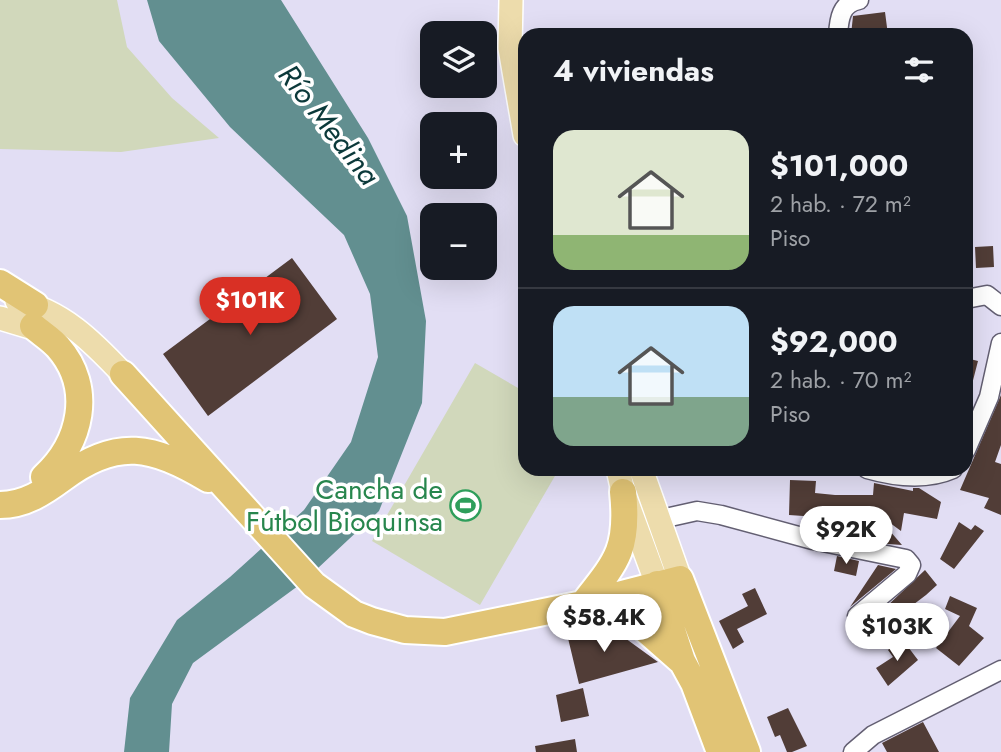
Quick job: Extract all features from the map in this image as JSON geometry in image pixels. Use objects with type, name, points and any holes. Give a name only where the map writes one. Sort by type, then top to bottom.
[{"type":"highway","points":[[0,283],[34,316],[58,345],[72,367],[79,393],[79,417],[73,441],[61,461],[43,478],[21,488],[0,492]]},
{"type":"highway","points":[[123,374],[314,585],[354,614],[405,630],[445,632],[583,604],[668,581]]},
{"type":"highway","points":[[0,505],[11,505],[41,495],[82,464],[105,453],[130,450],[155,452],[183,463],[248,513]]},
{"type":"highway","points":[[583,604],[623,546],[626,523],[620,481]]},
{"type":"highway","points":[[668,581],[682,661],[694,683],[720,752]]},
{"type":"highway","points":[[668,581],[747,752]]},
{"type":"highway","points":[[583,604],[638,623],[682,661]]},
{"type":"main road","points":[[510,0],[510,48],[518,94]]},
{"type":"main road","points":[[0,297],[123,374]]},
{"type":"main road","points":[[0,318],[34,316]]},
{"type":"main road","points":[[644,476],[661,519],[668,581]]},
{"type":"main road","points":[[620,481],[668,581]]},
{"type":"street","points":[[839,28],[840,13],[852,1],[859,0]]},
{"type":"street","points":[[973,299],[996,298]]},
{"type":"street","points":[[973,434],[989,397],[1001,343]]},
{"type":"street","points":[[894,476],[921,476]]},
{"type":"street","points":[[661,519],[697,512],[721,515],[813,540],[906,559],[911,565],[908,574],[857,616]]},
{"type":"street","points":[[853,752],[873,735],[1001,670]]},
{"type":"shaded area","points":[[0,0],[117,0],[127,47],[172,98],[219,138],[121,152],[0,149]]},
{"type":"shaded area","name":"Cancha de Fútbol Bioquinsa","points":[[475,363],[518,388],[518,476],[555,476],[480,605],[372,541]]},
{"type":"water","name":"Río Medina","points":[[147,0],[281,0],[368,138],[407,216],[426,321],[422,403],[379,511],[302,583],[193,663],[172,704],[169,752],[124,752],[130,698],[177,620],[230,577],[304,510],[351,442],[378,357],[370,294],[344,235],[230,127],[159,41]]},
{"type":"building","points":[[885,12],[887,28],[852,28],[853,16]]},
{"type":"building","points":[[993,246],[994,267],[976,268],[975,247]]},
{"type":"building","points":[[292,258],[337,319],[208,416],[163,354]]},
{"type":"building","points":[[973,360],[978,361],[973,380]]},
{"type":"building","points":[[1001,395],[1001,445],[995,462],[1001,464],[1001,515],[984,508],[989,498],[960,490],[966,476],[973,476],[973,460]]},
{"type":"building","points":[[790,480],[816,481],[815,493],[835,495],[873,495],[874,483],[913,491],[913,488],[919,488],[941,502],[937,519],[904,513],[901,531],[886,520],[883,523],[902,545],[888,544],[819,530],[818,517],[789,515]]},
{"type":"building","points":[[959,522],[971,530],[975,525],[984,531],[954,569],[940,559]]},
{"type":"building","points":[[837,556],[859,561],[856,576],[834,571]]},
{"type":"building","points":[[878,565],[896,569],[850,607]]},
{"type":"building","points":[[925,570],[937,585],[897,617],[885,608]]},
{"type":"building","points":[[755,588],[767,614],[737,629],[744,642],[733,649],[719,621],[748,606],[742,594]]},
{"type":"building","points":[[950,596],[977,608],[969,626],[984,638],[959,666],[936,648],[960,616],[945,609]]},
{"type":"building","points":[[881,610],[890,623],[865,642],[859,633],[864,630],[862,626]]},
{"type":"building","points":[[601,627],[618,633],[658,662],[579,684],[567,634]]},
{"type":"building","points":[[902,639],[918,660],[888,686],[876,668],[893,657],[888,650]]},
{"type":"building","points":[[583,688],[589,716],[561,722],[556,695]]},
{"type":"building","points":[[788,708],[807,746],[792,752],[787,752],[780,735],[775,737],[767,717]]},
{"type":"building","points":[[923,722],[939,752],[887,752],[882,743]]},
{"type":"building","points":[[575,739],[577,752],[536,752],[535,746]]},
{"type":"place","name":"Cancha de Fútbol Bioquinsa","points":[[466,505]]}]
